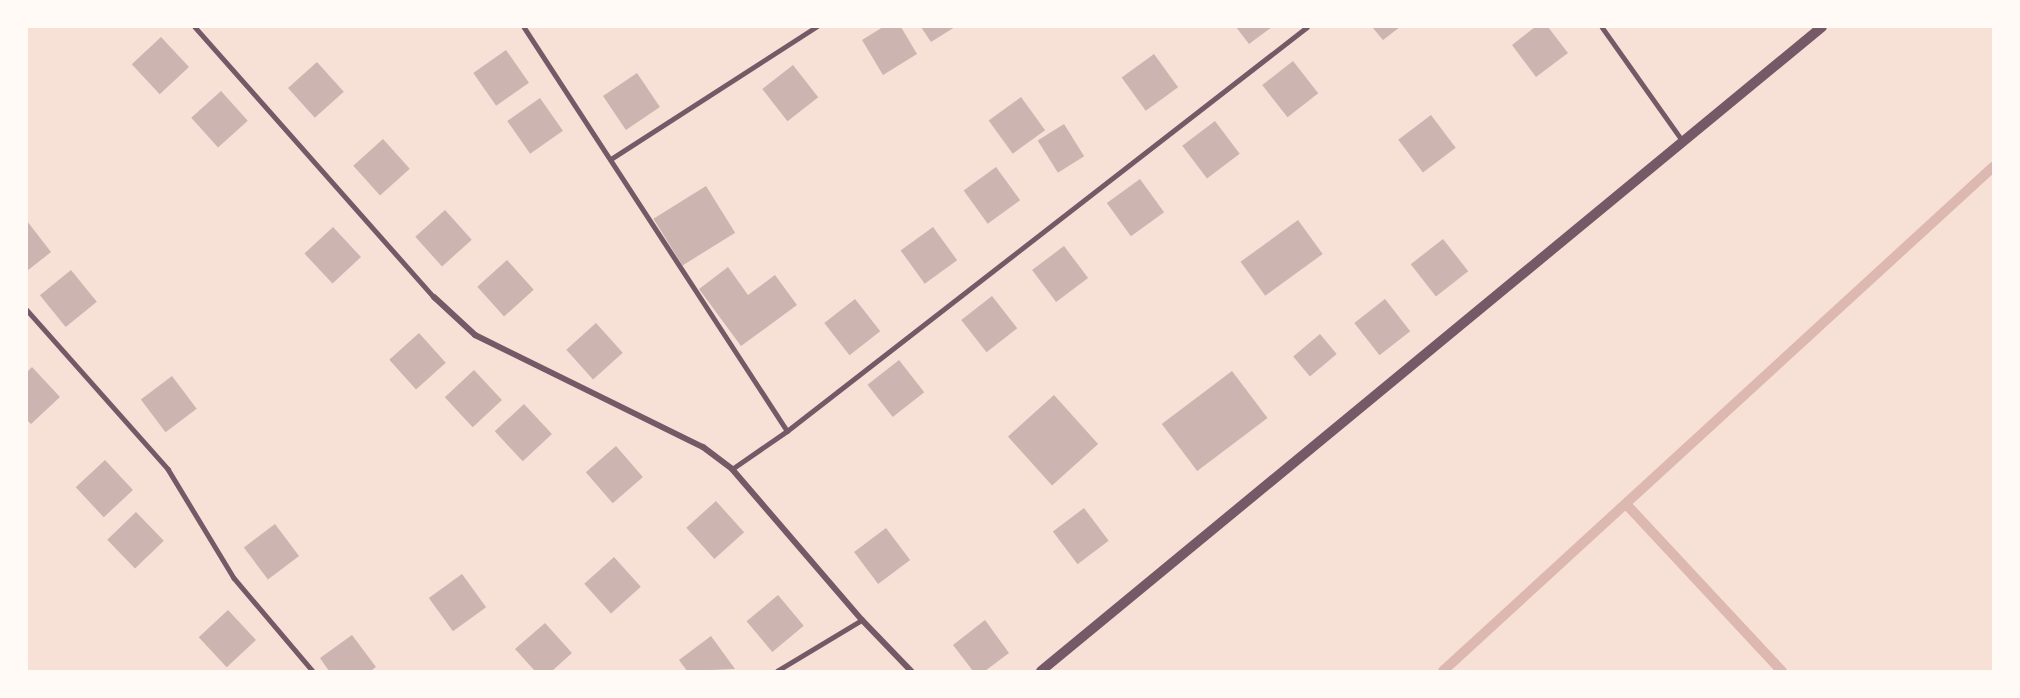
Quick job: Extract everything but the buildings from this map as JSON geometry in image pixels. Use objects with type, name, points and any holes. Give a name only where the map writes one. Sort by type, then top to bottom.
[{"type":"street","points":[[1041,671],[1682,140],[1822,27]]},
{"type":"street","points":[[434,297],[475,335],[703,447],[732,469],[862,620],[911,671]]},
{"type":"lane","points":[[195,27],[434,297]]},
{"type":"lane","points":[[524,27],[787,431]]},
{"type":"lane","points":[[611,159],[816,27]]},
{"type":"lane","points":[[732,469],[787,431],[1307,27]]},
{"type":"lane","points":[[1602,27],[1682,140]]},
{"type":"lane","points":[[27,310],[168,469],[234,578],[313,671]]},
{"type":"lane","points":[[777,671],[862,620]]},
{"type":"waterway","points":[[1443,671],[1993,167]]},
{"type":"waterway","points":[[1626,504],[1782,671]]}]
